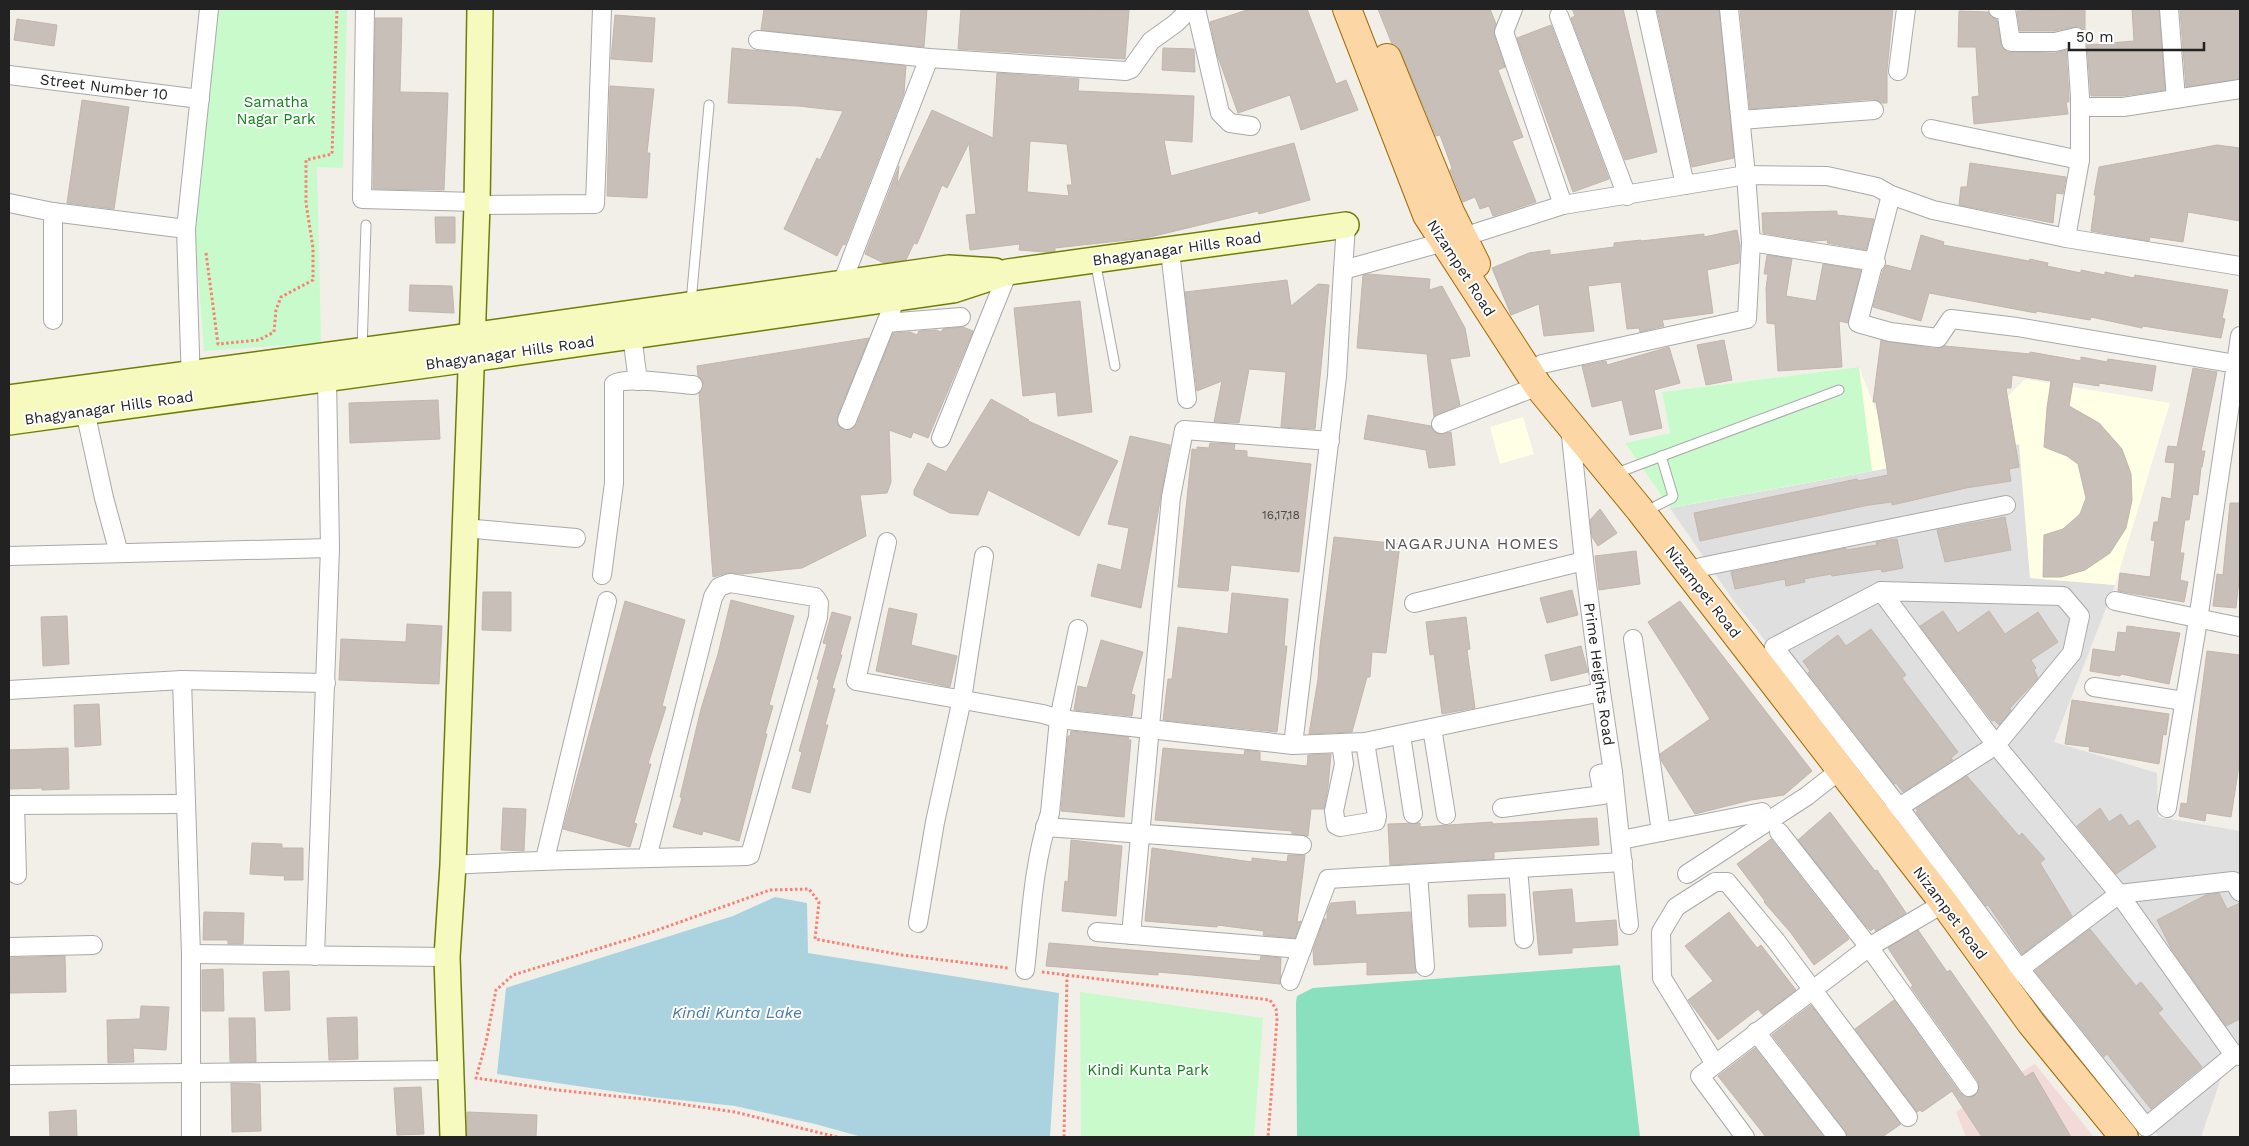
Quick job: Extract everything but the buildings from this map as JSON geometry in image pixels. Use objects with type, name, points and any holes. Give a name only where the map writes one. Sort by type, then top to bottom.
[{"type":"main road","points":[[453,1137],[447,956],[453,866],[477,204],[480,9]]},
{"type":"main road","name":"Nizampet Road","points":[[1347,9],[1428,215],[1454,239],[1491,295],[1570,424],[1640,510],[1840,770],[2016,971],[2138,1137]]},
{"type":"main road","name":"Nizampet Road","points":[[1368,9],[1450,212],[1454,239]]},
{"type":"main road","name":"Bhagyanagar Hills Road","points":[[9,398],[153,390],[191,385],[362,350],[471,348],[632,336],[686,313],[896,298],[953,290],[1008,272],[1346,225]]},
{"type":"main road","name":"Bhagyanagar Hills Road","points":[[191,385],[327,379],[471,348],[686,313],[842,282],[949,268],[1008,272]]},
{"type":"main road","name":"Nizampet Road","points":[[1540,375],[1622,471],[1656,506],[1701,567],[1896,808],[1951,899],[2031,1023],[2124,1137]]},
{"type":"main road","name":"Bhagyanagar Hills Road","points":[[9,422],[85,412],[153,390]]},
{"type":"street","points":[[191,385],[186,229],[209,9]]},
{"type":"street","points":[[365,9],[362,199],[477,204],[595,204],[602,9]]},
{"type":"street","points":[[758,40],[929,58],[1126,71],[1131,69],[1151,41],[1176,23],[1190,9]]},
{"type":"street","points":[[1196,9],[1220,113],[1230,123],[1251,126]]},
{"type":"street","points":[[1513,9],[1504,32],[1563,205]]},
{"type":"street","points":[[1646,9],[1685,185]]},
{"type":"street","points":[[1441,424],[1540,375],[1747,319],[1751,242],[1741,120],[1729,9]]},
{"type":"street","points":[[1898,71],[1906,9]]},
{"type":"street","points":[[1998,9],[2006,10],[2011,42],[2055,42],[2076,37],[2080,107],[2080,160],[2066,238]]},
{"type":"street","points":[[2170,9],[2176,99]]},
{"type":"street","points":[[1559,16],[1627,196]]},
{"type":"street","points":[[842,282],[929,58]]},
{"type":"street","name":"Street Number 10","points":[[9,75],[200,99]]},
{"type":"street","points":[[2080,107],[2123,107],[2240,89]]},
{"type":"street","points":[[1741,120],[1874,110]]},
{"type":"street","points":[[1930,128],[2080,160]]},
{"type":"street","points":[[1343,270],[1454,239],[1563,205],[1746,175],[1827,176],[1877,187],[1892,195],[1933,210],[2066,238],[2240,266]]},
{"type":"street","points":[[1892,195],[1876,262],[1858,323],[1890,332],[1938,338],[1951,319],[2017,327],[2238,364]]},
{"type":"street","points":[[9,203],[53,212],[186,229]]},
{"type":"street","points":[[53,212],[53,320]]},
{"type":"street","points":[[1293,745],[1338,376],[1346,225]]},
{"type":"street","points":[[1751,242],[1876,262]]},
{"type":"street","points":[[1170,250],[1187,399]]},
{"type":"street","points":[[941,438],[1008,272]]},
{"type":"street","points":[[847,420],[896,298]]},
{"type":"street","points":[[886,323],[961,317]]},
{"type":"street","points":[[632,336],[638,381]]},
{"type":"street","points":[[2167,808],[2238,364],[2240,336]]},
{"type":"street","points":[[315,956],[330,548],[327,379]]},
{"type":"street","points":[[602,575],[614,483],[614,384],[618,381],[638,381],[693,385]]},
{"type":"street","points":[[85,412],[104,498],[119,553]]},
{"type":"street","name":"Prime Heights Road","points":[[1570,424],[1584,561],[1601,692],[1614,772],[1629,925]]},
{"type":"street","points":[[1131,935],[1148,731],[1171,497],[1184,430],[1330,441]]},
{"type":"street","points":[[1701,567],[2006,505]]},
{"type":"street","points":[[464,528],[576,538]]},
{"type":"street","points":[[887,542],[856,681],[1043,714],[1059,719],[1148,731],[1293,745],[1365,742],[1601,692]]},
{"type":"street","points":[[9,556],[330,548]]},
{"type":"street","points":[[918,923],[935,822],[962,699],[984,556]]},
{"type":"street","points":[[1414,603],[1584,561]]},
{"type":"street","points":[[453,866],[545,859],[647,858],[747,856],[752,852],[818,617],[820,603],[815,597],[730,583],[718,587],[713,597],[647,858]]},
{"type":"street","points":[[1881,591],[1996,746],[2119,894],[2238,1055],[2146,1127],[2016,971],[1774,647],[1881,591],[2063,596],[2080,616],[2072,653],[1996,746],[1896,808]]},
{"type":"street","points":[[545,859],[607,601]]},
{"type":"street","points":[[2115,601],[2198,620],[2240,627]]},
{"type":"street","points":[[1025,970],[1034,892],[1045,827],[1050,813],[1059,719],[1078,629]]},
{"type":"street","points":[[1633,639],[1661,832]]},
{"type":"street","points":[[9,690],[182,680],[326,683]]},
{"type":"street","points":[[182,680],[191,954],[191,1137]]},
{"type":"street","points":[[2094,687],[2184,701]]},
{"type":"street","points":[[1432,728],[1446,815]]},
{"type":"street","points":[[1401,734],[1414,814]]},
{"type":"street","points":[[1341,744],[1344,764],[1334,810],[1336,825],[1340,826],[1376,821],[1377,816],[1365,742]]},
{"type":"street","points":[[1687,874],[1807,796],[1840,770]]},
{"type":"street","points":[[1502,808],[1602,795],[1599,774],[1614,772]]},
{"type":"street","points":[[16,875],[12,805],[186,804]]},
{"type":"street","points":[[1621,840],[1762,812]]},
{"type":"street","points":[[1045,827],[1302,845]]},
{"type":"street","points":[[1779,832],[1869,947],[1969,1087]]},
{"type":"street","points":[[1290,980],[1328,879],[1622,862]]},
{"type":"street","points":[[1518,868],[1524,939]]},
{"type":"street","points":[[1418,874],[1425,967]]},
{"type":"street","points":[[1715,1064],[1662,978],[1661,932],[1676,907],[1714,882],[1727,882],[1776,941],[1908,1117]]},
{"type":"street","points":[[2016,971],[2119,894],[2238,884]]},
{"type":"street","points":[[1745,1137],[1700,1076],[1812,988],[1869,947],[1951,899]]},
{"type":"street","points":[[1097,932],[1302,949]]},
{"type":"street","points":[[9,946],[92,945]]},
{"type":"street","points":[[191,954],[447,956]]},
{"type":"street","points":[[1756,1032],[1838,1137]]},
{"type":"street","points":[[9,1074],[452,1070]]},
{"type":"lane","points":[[686,313],[709,105]]},
{"type":"lane","points":[[362,350],[366,225]]},
{"type":"lane","points":[[1095,260],[1115,366]]},
{"type":"lane","points":[[1622,471],[1840,390]]},
{"type":"lane","points":[[1656,506],[1673,496],[1661,456]]},
{"type":"path","points":[[205,244],[218,344],[259,340],[274,332],[276,310],[281,297],[313,280],[313,248],[306,203],[306,160],[332,154],[337,9]]},
{"type":"path","points":[[837,1137],[734,1112],[476,1078],[486,1042],[496,990],[513,975],[649,933],[770,890],[809,889],[819,902],[815,939],[902,955],[1270,1000],[1276,1009],[1277,1020],[1268,1137]]},
{"type":"path","points":[[1064,1137],[1067,975]]},
{"type":"shaded area","points":[[1859,367],[1879,418],[2007,397],[2025,379],[2170,403],[2115,585],[2030,578],[2019,444],[1670,508],[1625,443],[1670,433],[1662,392]]},
{"type":"shaded area","points":[[1523,417],[1534,454],[1500,464],[1490,427]]},
{"type":"shaded area","points":[[2020,444],[2030,578],[2115,585],[2054,742],[2157,773],[2158,817],[2240,831],[2240,1050],[2231,1049],[2201,1137],[2159,1137],[1733,600],[1670,508]]},
{"type":"shaded area","points":[[2035,1064],[2094,1137],[1966,1137],[1956,1112]]},
{"type":"green space","name":"Samatha Nagar Park","points":[[218,9],[347,9],[343,168],[317,167],[321,343],[204,351],[195,232]]},
{"type":"green space","points":[[1859,367],[1872,471],[1670,508],[1625,443],[1670,433],[1662,392]]},
{"type":"green space","points":[[1620,965],[1640,1137],[1297,1137],[1297,996],[1313,988]]},
{"type":"green space","name":"Kindi Kunta Park","points":[[1080,992],[1263,1018],[1254,1137],[1081,1137]]},
{"type":"water","name":"Kindi Kunta Lake","points":[[775,897],[807,903],[808,953],[1059,993],[1050,1137],[862,1137],[735,1106],[652,1097],[497,1074],[506,988],[733,916]]},
{"type":"district","name":"NAGARJUNA HOMES","points":[[1472,543]]}]
